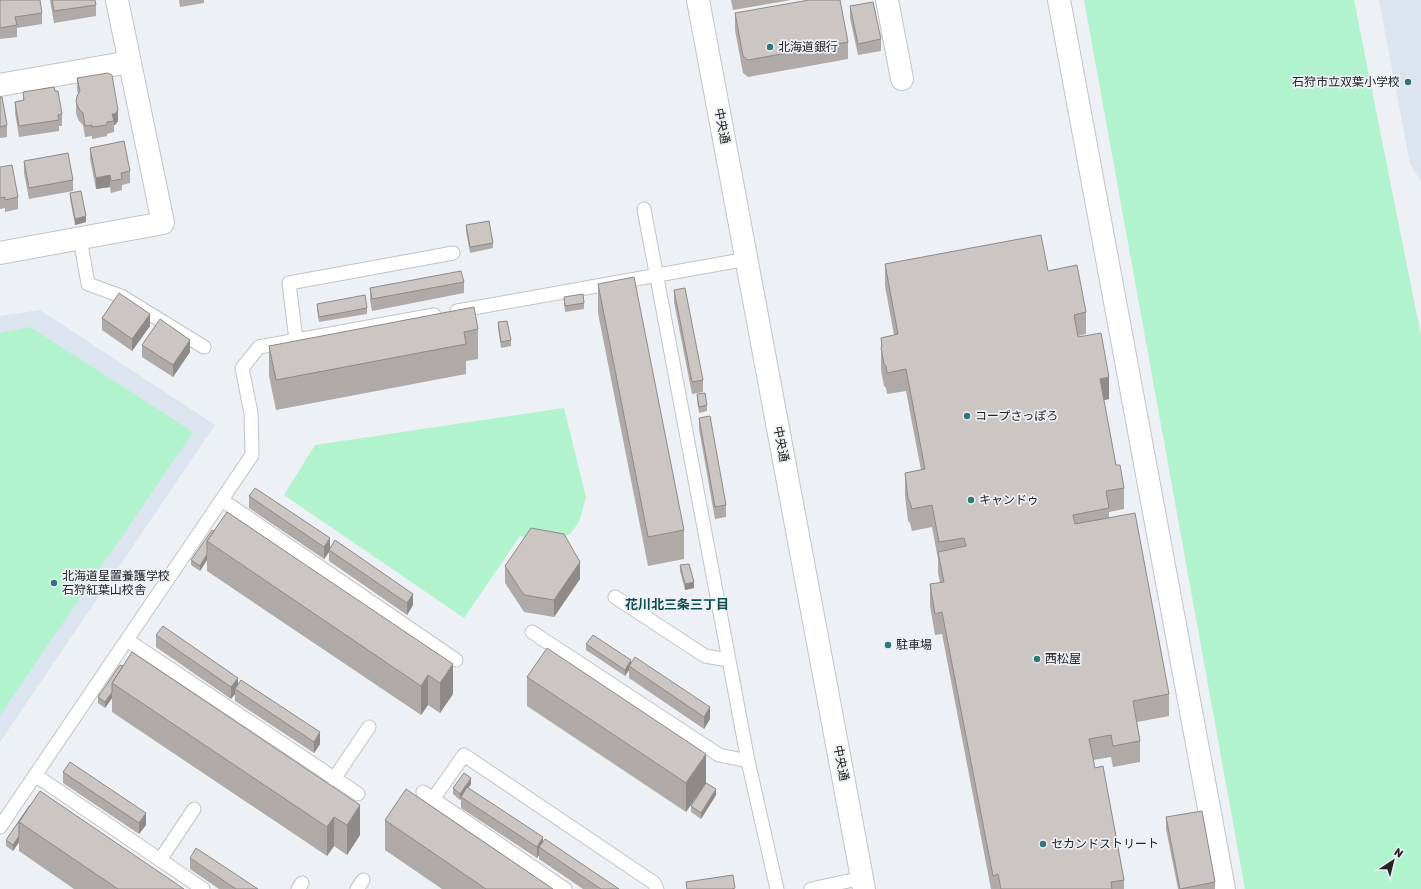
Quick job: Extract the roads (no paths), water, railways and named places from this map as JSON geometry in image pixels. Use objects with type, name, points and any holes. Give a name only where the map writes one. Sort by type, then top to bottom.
[{"type":"street","points":[[0,253],[163,223],[117,0]]},
{"type":"street","name":"中央通","points":[[698,0],[863,884]]},
{"type":"street","points":[[888,0],[902,79]]},
{"type":"street","points":[[1059,0],[1224,889]]},
{"type":"street","points":[[0,85],[130,62]]},
{"type":"lane","points":[[644,209],[748,761],[776,889]]},
{"type":"lane","points":[[80,238],[88,284],[121,296],[204,347]]},
{"type":"lane","points":[[296,340],[289,283],[452,253]]},
{"type":"lane","points":[[0,827],[252,455],[251,413],[242,368],[259,347],[747,259]]},
{"type":"lane","points":[[222,500],[456,660]]},
{"type":"lane","points":[[615,597],[705,656],[729,660]]},
{"type":"lane","points":[[532,632],[719,755],[748,761]]},
{"type":"lane","points":[[127,640],[358,794]]},
{"type":"lane","points":[[334,778],[369,727]]},
{"type":"lane","points":[[565,889],[428,795],[464,755],[654,883],[657,889]]},
{"type":"lane","points":[[35,775],[203,889]]},
{"type":"lane","points":[[160,860],[194,808]]},
{"type":"lane","points":[[811,889],[863,884]]},
{"type":"place","name":"北海道銀行","points":[[770,47]]},
{"type":"place","name":"石狩市立双葉小学校","points":[[1408,82]]},
{"type":"place","name":"コープさっぽろ","points":[[967,416]]},
{"type":"place","name":"キャンドゥ","points":[[971,500]]},
{"type":"place","name":"北海道星置養護学校 石狩紅葉山校舎","points":[[54,583]]},
{"type":"place","name":"駐車場","points":[[888,645]]},
{"type":"place","name":"西松屋","points":[[1037,659]]},
{"type":"place","name":"セカンドストリート","points":[[1043,844]]},
{"type":"district","name":"花川北三条三丁目","points":[[677,604]]}]
